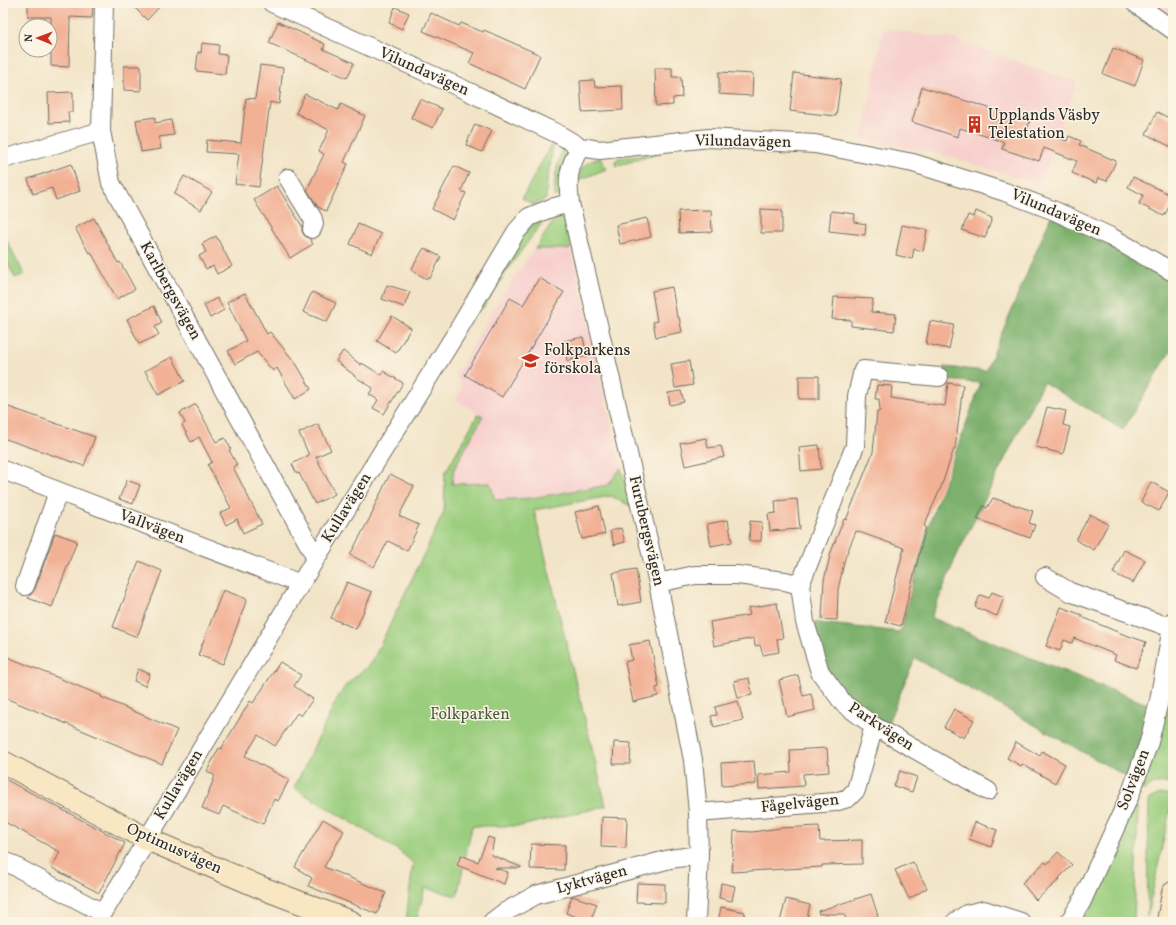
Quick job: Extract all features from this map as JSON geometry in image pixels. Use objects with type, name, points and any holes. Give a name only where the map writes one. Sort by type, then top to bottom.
[{"type":"street","name":"Karlbergsvägen","points":[[104,3],[101,131],[111,183],[316,558]]},
{"type":"street","name":"Vilundavägen","points":[[272,3],[461,88],[558,134],[580,147],[600,150],[709,138],[815,144],[913,163],[1005,192],[1055,212],[1112,237],[1173,272]]},
{"type":"street","points":[[1135,3],[1173,30]]},
{"type":"street","points":[[3,160],[101,131]]},
{"type":"street","name":"Furubergsvägen","points":[[580,147],[571,163],[568,182],[570,203],[658,583],[693,760],[698,813],[699,855],[696,922]]},
{"type":"street","points":[[288,178],[313,219],[314,224],[312,229]]},
{"type":"street","name":"Kullavägen","points":[[3,860],[103,913],[316,558],[455,335],[516,232],[529,217],[551,208],[570,203]]},
{"type":"street","name":"Parkvägen","points":[[939,377],[863,370],[857,396],[855,446],[800,585],[805,622],[820,672],[844,704],[874,726],[988,791]]},
{"type":"street","name":"Vallvägen","points":[[3,470],[301,584]]},
{"type":"street","points":[[25,586],[58,492]]},
{"type":"street","points":[[658,583],[695,575],[737,575],[785,581],[800,585]]},
{"type":"street","name":"Solvägen","points":[[1045,577],[1070,592],[1172,625],[1159,701],[1149,742],[1130,795],[1081,903],[1069,922]]},
{"type":"street","name":"Fågelvägen","points":[[698,813],[835,802],[848,798],[856,790],[874,726]]},
{"type":"street","name":"Optimusvägen","points":[[3,762],[147,839],[262,888],[351,922]]},
{"type":"street","name":"Lyktvägen","points":[[492,922],[505,912],[536,895],[670,859],[699,855]]},
{"type":"street","points":[[1168,922],[1173,893]]},
{"type":"street","points":[[955,922],[967,914],[984,910],[1021,922]]},
{"type":"shaded area","points":[[1146,3],[1173,3],[1173,21]]},
{"type":"shaded area","points":[[883,29],[954,39],[1077,83],[1040,185],[941,154],[862,140]]},
{"type":"shaded area","name":"Folkparkens förskola","points":[[535,249],[571,249],[621,468],[608,485],[532,498],[495,500],[452,485],[454,469],[483,416],[456,400],[462,387],[456,375],[492,312],[513,279]]},
{"type":"green space","points":[[555,138],[547,182],[546,199],[533,205],[522,198]]},
{"type":"green space","points":[[563,147],[568,150],[563,163],[560,195],[554,197],[556,172]]},
{"type":"green space","points":[[661,153],[616,166],[615,161],[619,158]]},
{"type":"green space","points":[[601,158],[606,169],[577,181],[584,165]]},
{"type":"green space","points":[[547,216],[510,266],[483,308],[479,306],[528,228]]},
{"type":"green space","points":[[557,216],[565,219],[571,249],[535,249]]},
{"type":"green space","points":[[1051,216],[1110,242],[1163,274],[1166,281],[1173,281],[1173,347],[1123,430],[1043,382],[956,557],[931,618],[1152,706],[1131,779],[915,658],[887,725],[851,702],[825,669],[811,622],[900,632],[929,524],[981,383],[942,380],[944,367],[986,371]]},
{"type":"green space","points":[[3,233],[24,274],[15,278],[3,254]]},
{"type":"green space","name":"Folkparken","points":[[478,414],[483,416],[454,469],[452,484],[490,483],[495,500],[532,498],[608,485],[621,468],[631,506],[611,496],[534,510],[606,806],[521,826],[472,826],[457,896],[425,888],[416,922],[406,921],[413,863],[398,850],[294,788],[337,699],[346,685],[372,662],[444,512],[445,473]]},
{"type":"green space","points":[[1173,699],[1173,783],[1154,784],[1142,791],[1137,787],[1163,704]]},
{"type":"green space","points":[[1160,794],[1173,794],[1173,796],[1147,917],[1149,799]]},
{"type":"green space","points":[[1135,805],[1138,810],[1134,922],[1081,922],[1125,820]]},
{"type":"building","points":[[28,3],[93,3],[92,18],[70,17],[69,67],[51,66],[51,58],[58,58],[58,18],[28,17]]},
{"type":"building","points":[[130,3],[163,3],[147,20]]},
{"type":"building","points":[[395,7],[409,13],[402,29],[389,23]]},
{"type":"building","points":[[431,13],[459,26],[461,23],[483,32],[484,30],[540,55],[525,89],[469,63],[474,53],[423,31]]},
{"type":"building","points":[[278,22],[325,44],[323,49],[354,63],[347,78],[269,43]]},
{"type":"building","points":[[202,43],[219,45],[218,54],[227,55],[225,74],[196,71],[198,52],[201,53]]},
{"type":"building","points":[[1113,48],[1144,60],[1135,86],[1103,74]]},
{"type":"building","points":[[260,65],[283,68],[279,104],[270,102],[259,187],[235,184],[239,154],[206,152],[207,140],[241,143],[246,98],[255,99]]},
{"type":"building","points":[[124,66],[141,66],[141,91],[124,90]]},
{"type":"building","points":[[655,68],[672,68],[672,77],[681,77],[682,97],[673,98],[673,105],[656,106]]},
{"type":"building","points":[[719,72],[753,74],[752,96],[719,94]]},
{"type":"building","points":[[794,73],[841,79],[836,116],[790,111]]},
{"type":"building","points":[[594,80],[595,87],[622,86],[623,110],[582,112],[580,81]]},
{"type":"building","name":"Upplands Väsby Telestation","points":[[922,87],[1030,121],[1027,129],[1067,141],[1069,136],[1081,141],[1079,145],[1116,161],[1107,181],[1098,178],[1096,183],[1072,173],[1077,161],[1044,148],[1039,161],[1002,149],[1004,142],[960,128],[958,137],[912,122]]},
{"type":"building","points":[[73,92],[73,112],[68,112],[69,122],[49,123],[48,93]]},
{"type":"building","points":[[305,94],[338,110],[341,104],[365,116],[344,162],[348,164],[326,211],[318,207],[307,190],[324,154],[319,151],[329,130],[296,113]]},
{"type":"building","points":[[420,99],[442,109],[433,128],[411,118]]},
{"type":"building","points":[[1157,112],[1173,120],[1173,148],[1146,134]]},
{"type":"building","points":[[155,117],[155,123],[171,120],[174,135],[159,137],[161,149],[141,152],[136,120]]},
{"type":"building","points":[[475,124],[492,131],[482,152],[466,145]]},
{"type":"building","points":[[71,164],[80,191],[56,200],[52,188],[33,194],[28,179]]},
{"type":"building","points":[[454,166],[469,173],[461,191],[466,193],[453,220],[432,209]]},
{"type":"building","points":[[184,176],[212,192],[201,210],[174,194]]},
{"type":"building","points":[[1133,177],[1173,196],[1173,199],[1164,216],[1139,204],[1143,195],[1128,187]]},
{"type":"building","points":[[277,186],[302,226],[304,235],[310,239],[313,244],[290,258],[254,200]]},
{"type":"building","points":[[761,209],[782,210],[782,233],[761,233]]},
{"type":"building","points":[[711,210],[712,232],[679,233],[678,211]]},
{"type":"building","points":[[831,211],[855,214],[854,222],[866,224],[865,235],[829,231]]},
{"type":"building","points":[[976,211],[992,218],[985,238],[962,230],[968,215],[974,217]]},
{"type":"building","points":[[94,218],[118,263],[120,262],[135,289],[117,299],[91,252],[89,253],[75,228]]},
{"type":"building","points":[[647,218],[651,237],[620,244],[616,225]]},
{"type":"building","points":[[358,224],[381,234],[372,254],[350,244]]},
{"type":"building","points":[[902,225],[927,230],[923,251],[914,249],[912,259],[896,255]]},
{"type":"building","points":[[216,236],[232,266],[217,274],[213,266],[206,269],[199,256],[206,252],[202,244]]},
{"type":"building","points":[[424,248],[441,257],[430,278],[425,278],[411,270]]},
{"type":"building","points":[[539,278],[564,292],[502,397],[465,375],[510,298],[523,305]]},
{"type":"building","points":[[387,285],[410,292],[404,307],[382,299]]},
{"type":"building","points":[[672,287],[677,317],[679,317],[682,332],[656,337],[653,322],[657,321],[652,291]]},
{"type":"building","points":[[312,292],[336,303],[327,322],[303,312]]},
{"type":"building","points":[[245,293],[267,334],[270,332],[297,365],[311,389],[295,399],[277,368],[273,371],[257,352],[235,364],[228,351],[246,341],[227,302]]},
{"type":"building","points":[[834,297],[873,299],[871,312],[896,314],[894,331],[851,326],[851,320],[832,319]]},
{"type":"building","points":[[217,298],[224,310],[210,318],[204,305]]},
{"type":"building","points":[[154,306],[162,323],[155,327],[159,335],[139,344],[127,319]]},
{"type":"building","points":[[392,316],[411,328],[396,353],[377,341]]},
{"type":"building","points":[[930,321],[954,325],[949,349],[926,344]]},
{"type":"building","points":[[583,337],[587,356],[567,361],[564,341]]},
{"type":"building","points":[[343,351],[361,365],[362,363],[381,375],[383,371],[403,383],[384,414],[373,408],[378,400],[369,394],[373,388],[354,376],[336,361]]},
{"type":"building","points":[[172,357],[185,381],[158,395],[145,371]]},
{"type":"building","points":[[689,361],[693,385],[675,388],[671,364]]},
{"type":"building","points":[[799,376],[819,376],[819,399],[799,399]]},
{"type":"building","points":[[948,383],[963,385],[955,449],[941,487],[924,526],[926,527],[901,626],[885,622],[904,548],[856,531],[845,558],[838,590],[837,620],[822,619],[824,580],[831,552],[844,519],[846,520],[873,452],[877,412],[880,411],[879,399],[875,399],[877,385],[892,386],[891,398],[945,406]]},
{"type":"building","points":[[681,391],[684,402],[670,405],[668,393]]},
{"type":"building","points":[[196,404],[216,442],[225,438],[231,449],[229,450],[237,465],[233,467],[262,524],[243,533],[237,519],[226,525],[220,513],[231,508],[208,465],[212,462],[199,437],[191,442],[182,425],[185,423],[180,413]]},
{"type":"building","points":[[3,405],[95,437],[84,466],[3,438]]},
{"type":"building","points":[[1047,407],[1066,411],[1063,425],[1070,427],[1063,454],[1036,447]]},
{"type":"building","points":[[318,424],[331,450],[316,457],[335,494],[315,504],[299,473],[297,474],[292,464],[309,455],[299,433]]},
{"type":"building","points":[[706,438],[708,448],[721,446],[724,457],[685,466],[680,443]]},
{"type":"building","points":[[819,445],[821,469],[801,471],[799,447]]},
{"type":"building","points":[[390,474],[414,486],[399,516],[419,525],[407,551],[388,541],[374,567],[350,555],[374,510],[373,509]]},
{"type":"building","points":[[127,480],[140,485],[133,504],[119,499]]},
{"type":"building","points":[[1151,482],[1169,492],[1159,511],[1141,502]]},
{"type":"building","points":[[993,498],[1033,511],[1029,523],[1035,525],[1030,538],[977,519],[983,506],[987,508]]},
{"type":"building","points":[[797,499],[800,529],[770,531],[768,514],[776,513],[775,501]]},
{"type":"building","points":[[599,506],[605,534],[582,539],[575,512]]},
{"type":"building","points":[[1090,514],[1108,524],[1094,550],[1076,540]]},
{"type":"building","points":[[728,520],[732,542],[711,546],[707,524]]},
{"type":"building","points":[[750,521],[762,522],[761,541],[749,541]]},
{"type":"building","points":[[621,528],[625,542],[614,545],[610,531]]},
{"type":"building","points":[[55,533],[77,541],[52,607],[28,598],[35,589]]},
{"type":"building","points":[[1124,550],[1145,560],[1133,583],[1113,573]]},
{"type":"building","points":[[139,561],[162,571],[137,637],[113,627]]},
{"type":"building","points":[[636,569],[641,602],[618,606],[613,573]]},
{"type":"building","points":[[347,582],[372,592],[356,629],[331,618]]},
{"type":"building","points":[[223,590],[247,599],[223,664],[198,655]]},
{"type":"building","points":[[992,592],[1004,597],[997,616],[975,607],[980,595],[989,598]]},
{"type":"building","points":[[777,603],[783,638],[777,639],[779,652],[763,655],[760,645],[755,646],[754,638],[714,646],[710,622],[750,615],[748,608]]},
{"type":"building","points":[[1061,607],[1120,633],[1146,642],[1136,668],[1114,660],[1116,655],[1074,638],[1072,643],[1064,640],[1060,651],[1046,646]]},
{"type":"building","points":[[650,641],[659,687],[656,688],[658,696],[633,702],[625,662],[632,660],[629,645]]},
{"type":"building","points":[[3,655],[102,696],[101,697],[177,730],[162,764],[3,697]]},
{"type":"building","points":[[280,662],[301,675],[294,686],[313,699],[301,716],[297,713],[275,746],[258,735],[245,756],[289,780],[278,801],[274,799],[263,824],[223,806],[219,815],[202,808],[215,776],[207,771],[219,748],[221,749],[250,701],[253,703]]},
{"type":"building","points":[[138,669],[150,674],[145,686],[134,681]]},
{"type":"building","points":[[798,675],[803,696],[811,694],[815,710],[787,717],[779,680]]},
{"type":"building","points":[[749,678],[752,695],[738,698],[734,681]]},
{"type":"building","points":[[738,701],[743,720],[714,727],[711,716],[717,715],[715,707]]},
{"type":"building","points":[[954,709],[974,720],[964,738],[944,727]]},
{"type":"building","points":[[614,742],[631,743],[630,764],[613,764]]},
{"type":"building","points":[[1016,742],[1040,756],[1042,751],[1065,764],[1055,783],[1022,764],[1021,766],[1007,758]]},
{"type":"building","points":[[827,748],[829,772],[803,774],[804,786],[759,789],[758,775],[791,772],[790,750]]},
{"type":"building","points":[[754,761],[756,784],[722,786],[721,763]]},
{"type":"building","points":[[900,771],[917,777],[912,792],[894,786]]},
{"type":"building","points":[[3,778],[125,843],[99,893],[52,868],[60,852],[3,821]]},
{"type":"building","points":[[602,817],[627,818],[626,848],[601,847]]},
{"type":"building","points":[[323,819],[344,831],[324,867],[386,893],[377,914],[308,886],[312,878],[295,867]]},
{"type":"building","points":[[975,822],[997,830],[991,847],[969,839]]},
{"type":"building","points":[[819,826],[820,841],[862,840],[862,864],[822,865],[822,867],[732,872],[734,831],[752,832],[781,828]]},
{"type":"building","points":[[488,837],[494,839],[491,855],[521,867],[495,868],[508,872],[504,884],[457,865],[461,855],[478,862]]},
{"type":"building","points":[[531,844],[565,845],[564,870],[530,869]]},
{"type":"building","points":[[1058,852],[1072,865],[1059,878],[1060,879],[1036,900],[1022,883],[1045,862],[1047,864]]},
{"type":"building","points":[[913,862],[927,888],[909,899],[895,870]]},
{"type":"building","points":[[637,883],[665,884],[665,903],[636,902]]},
{"type":"building","points":[[721,883],[735,886],[732,901],[719,898]]},
{"type":"building","points":[[871,894],[878,916],[858,922],[847,922],[844,914],[819,914],[818,911]]},
{"type":"building","points":[[572,896],[597,904],[590,922],[566,913]]},
{"type":"building","points":[[786,899],[810,905],[806,922],[780,922]]},
{"type":"building","points":[[721,907],[745,912],[743,922],[718,922]]},
{"type":"place","name":"Upplands Väsby Telestation","points":[[975,125]]},
{"type":"place","name":"Folkparkens förskola","points":[[531,360]]}]
